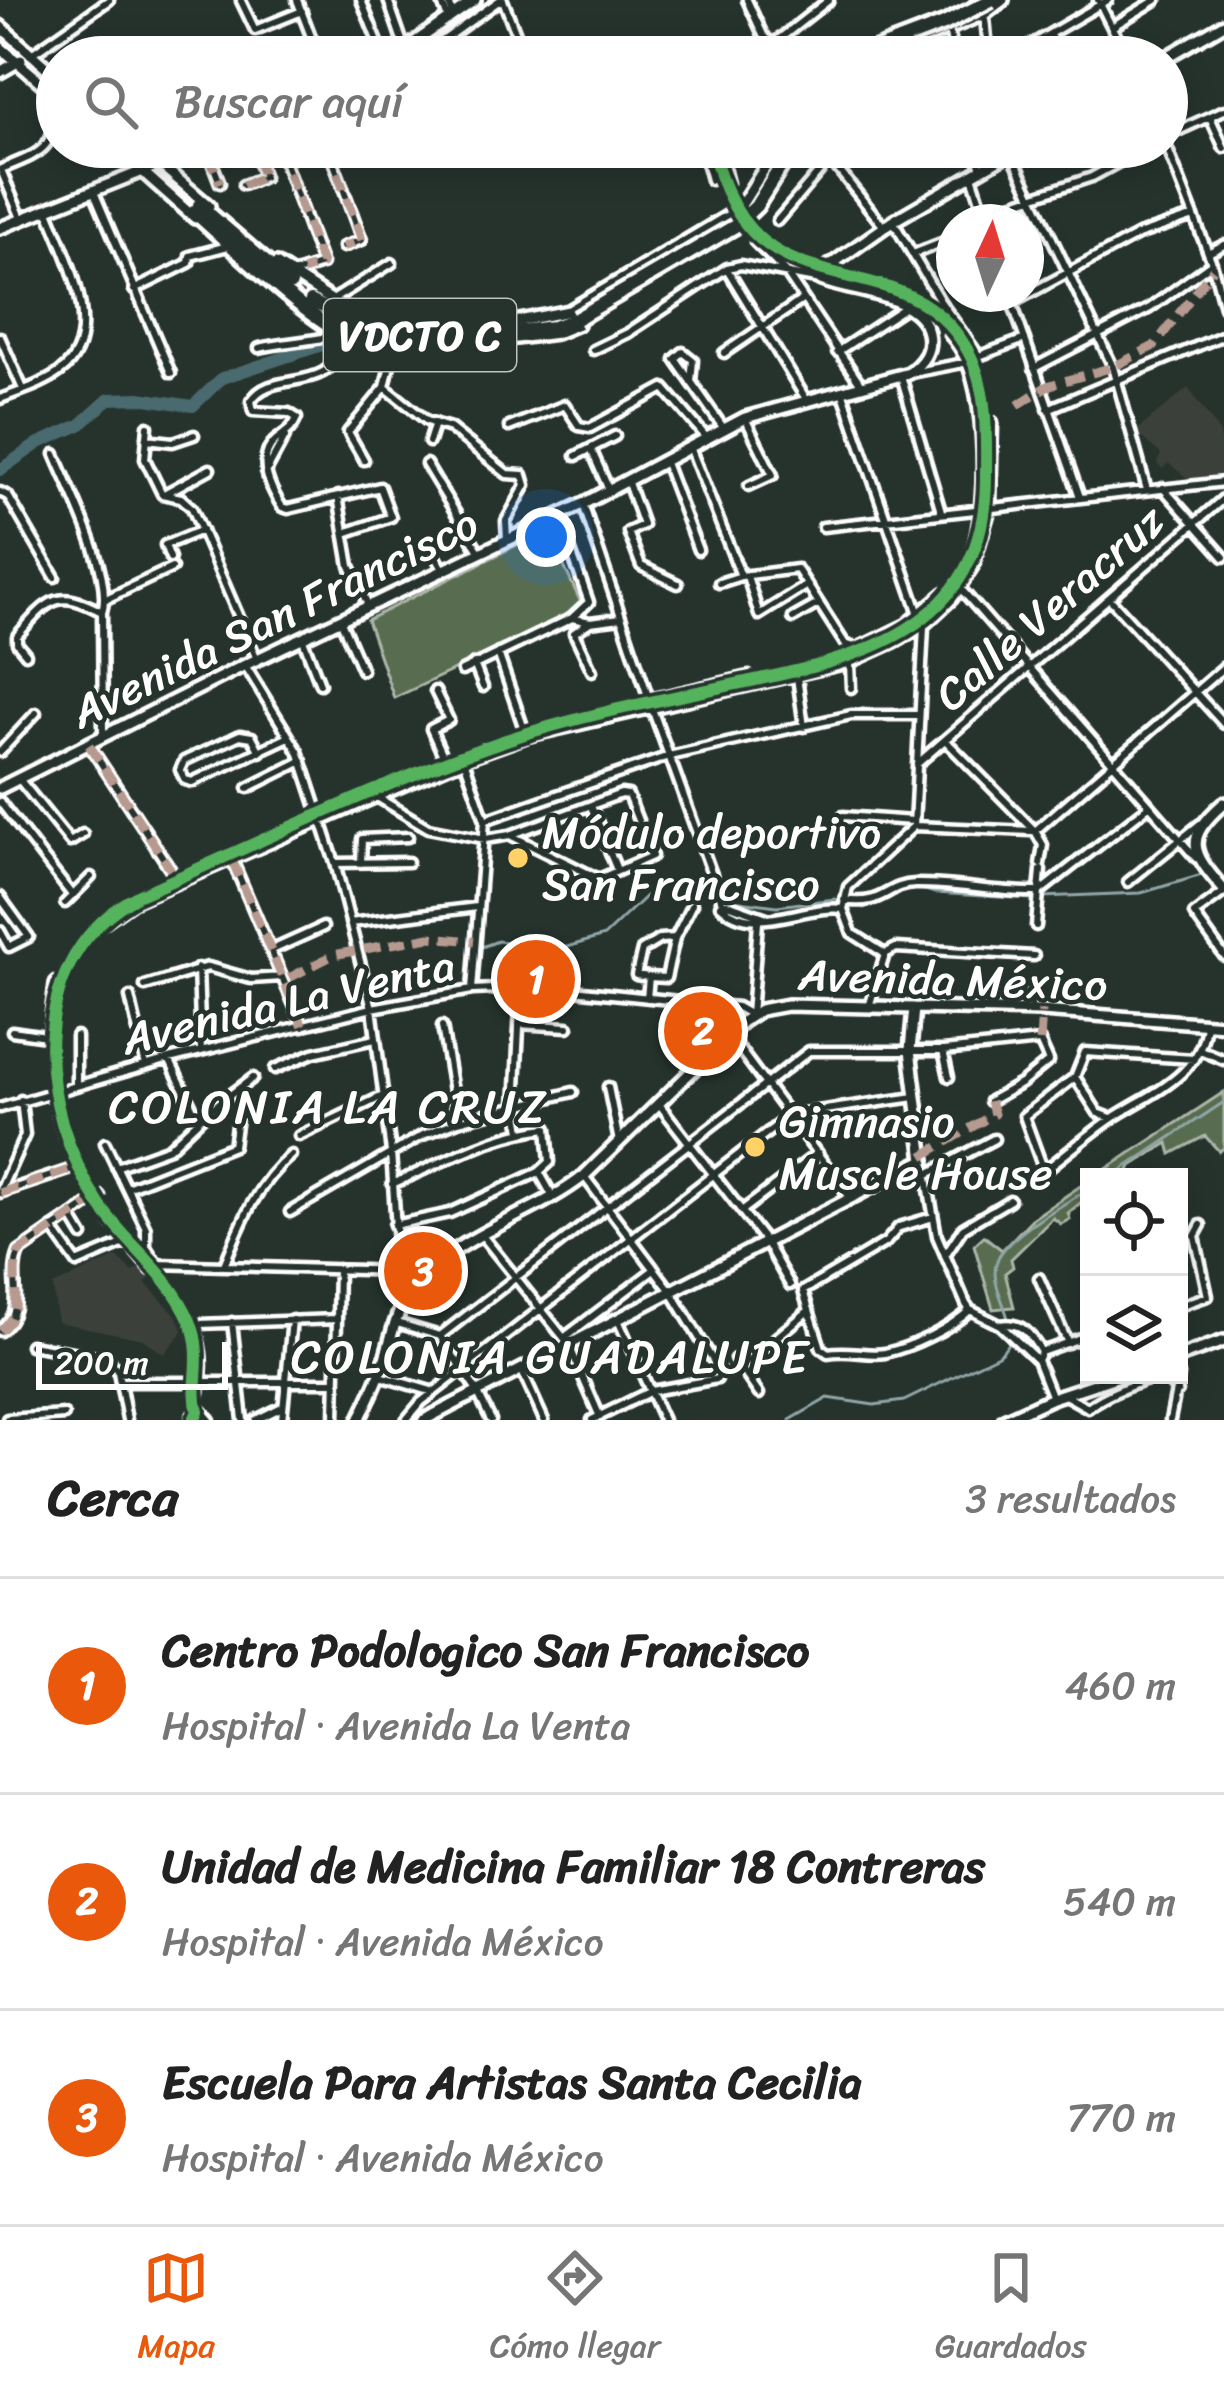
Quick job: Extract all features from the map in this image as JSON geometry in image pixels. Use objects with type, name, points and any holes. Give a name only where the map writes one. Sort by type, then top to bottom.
[{"type":"highway","points":[[926,36],[974,18],[989,2]]},
{"type":"highway","points":[[911,36],[989,2]]},
{"type":"highway","name":"VDCTO C","points":[[539,326],[368,335],[335,322],[196,208],[340,336],[393,343],[539,326],[574,316],[730,220],[773,168]]},
{"type":"highway","points":[[311,302],[406,330],[419,328]]},
{"type":"highway","points":[[330,307],[371,331],[438,329]]},
{"type":"highway","points":[[450,346],[539,326]]},
{"type":"highway","points":[[340,336],[374,351]]},
{"type":"street","points":[[58,36],[109,0]]},
{"type":"street","points":[[297,0],[311,36]]},
{"type":"street","points":[[361,0],[376,36]]},
{"type":"street","points":[[388,0],[400,36]]},
{"type":"street","points":[[444,0],[450,17]]},
{"type":"street","points":[[423,36],[475,0]]},
{"type":"street","points":[[450,36],[501,0],[516,36]]},
{"type":"street","points":[[747,0],[766,36]]},
{"type":"street","points":[[778,36],[829,0]]},
{"type":"street","points":[[1112,27],[1156,0]]},
{"type":"street","points":[[241,1],[255,30],[302,11]]},
{"type":"street","points":[[937,36],[989,2]]},
{"type":"street","points":[[916,36],[989,2]]},
{"type":"street","points":[[987,36],[989,2]]},
{"type":"street","points":[[1050,35],[1102,2],[1116,36]]},
{"type":"street","points":[[1188,45],[1224,24]]},
{"type":"street","points":[[0,26],[36,59]]},
{"type":"street","points":[[949,30],[951,36]]},
{"type":"street","points":[[0,46],[36,78]]},
{"type":"street","points":[[0,72],[36,51]]},
{"type":"street","points":[[1188,127],[1224,110]]},
{"type":"street","points":[[1210,117],[1224,148]]},
{"type":"street","points":[[22,218],[1,168],[36,155]]},
{"type":"street","points":[[0,228],[144,168]]},
{"type":"street","points":[[165,168],[330,307],[392,263]]},
{"type":"street","points":[[214,168],[220,183]]},
{"type":"street","points":[[243,184],[264,177],[261,168]]},
{"type":"street","points":[[287,168],[322,264],[291,274]]},
{"type":"street","points":[[336,168],[362,240],[344,247]]},
{"type":"street","points":[[708,168],[711,180]]},
{"type":"street","points":[[724,168],[728,183]]},
{"type":"street","points":[[519,331],[577,308],[707,230],[740,207],[771,168]]},
{"type":"street","points":[[419,328],[556,333],[582,322],[718,243],[754,214],[777,168]]},
{"type":"street","points":[[777,220],[822,168]]},
{"type":"street","points":[[838,168],[889,224],[979,356],[1025,339]]},
{"type":"street","points":[[977,168],[983,204]]},
{"type":"street","points":[[821,280],[827,264],[985,168]]},
{"type":"street","points":[[1022,168],[1031,198],[1118,380],[1147,490]]},
{"type":"street","points":[[1018,204],[1108,168]]},
{"type":"street","points":[[1175,168],[1223,302]]},
{"type":"street","points":[[140,170],[340,336]]},
{"type":"street","points":[[172,198],[184,184]]},
{"type":"street","points":[[808,184],[814,195]]},
{"type":"street","points":[[92,189],[171,373]]},
{"type":"street","points":[[0,399],[60,372],[72,360],[83,322],[46,208]]},
{"type":"street","points":[[1044,284],[1138,235],[1194,216]]},
{"type":"street","points":[[707,230],[718,243]]},
{"type":"street","points":[[754,242],[787,274],[862,386]]},
{"type":"street","points":[[911,254],[936,245]]},
{"type":"street","points":[[1208,253],[1224,245]]},
{"type":"street","points":[[134,290],[188,263],[190,256],[228,246]]},
{"type":"street","points":[[1034,368],[1150,308],[1212,263]]},
{"type":"street","points":[[593,350],[628,333],[727,268],[741,265],[821,280],[906,306],[923,320],[929,340],[927,353],[905,375],[942,512]]},
{"type":"street","points":[[727,268],[806,399]]},
{"type":"street","points":[[724,353],[802,300]]},
{"type":"street","points":[[837,352],[906,306]]},
{"type":"street","points":[[1016,312],[1080,496]]},
{"type":"street","points":[[1048,409],[1224,334]]},
{"type":"street","points":[[949,335],[968,362],[978,427],[980,509],[971,552]]},
{"type":"street","points":[[259,348],[340,336]]},
{"type":"street","points":[[340,336],[340,361],[324,373],[254,394],[253,411],[289,413],[297,418],[287,434],[267,450],[266,473],[278,501],[288,509],[380,487],[391,518],[345,533]]},
{"type":"street","points":[[0,337],[23,389]]},
{"type":"street","points":[[374,351],[450,346]]},
{"type":"street","points":[[364,460],[348,431],[385,387],[392,351]]},
{"type":"street","points":[[692,382],[693,361],[683,352],[675,359],[725,430]]},
{"type":"street","name":"Avenida San Francisco","points":[[2,784],[584,504],[607,486],[628,480],[745,418],[968,362]]},
{"type":"street","points":[[385,387],[427,421],[450,428],[507,474],[526,479],[506,521],[507,540]]},
{"type":"street","points":[[509,427],[565,405],[579,426],[590,428],[664,388],[708,439]]},
{"type":"street","points":[[842,391],[919,615]]},
{"type":"street","points":[[745,418],[773,475],[749,486]]},
{"type":"street","points":[[650,703],[850,663],[924,626],[961,590],[981,548],[991,508],[993,422]]},
{"type":"street","points":[[428,442],[435,423]]},
{"type":"street","points":[[148,426],[146,459],[162,494]]},
{"type":"street","points":[[146,439],[173,442],[194,435]]},
{"type":"street","points":[[576,456],[615,436]]},
{"type":"street","points":[[690,447],[759,615],[807,585]]},
{"type":"street","points":[[591,449],[607,486]]},
{"type":"street","points":[[55,454],[96,558],[106,599],[102,612],[104,737]]},
{"type":"street","points":[[664,460],[698,550]]},
{"type":"street","points":[[426,464],[480,553]]},
{"type":"street","points":[[162,494],[210,469]]},
{"type":"street","points":[[628,480],[643,525],[628,532],[641,566],[678,584]]},
{"type":"street","points":[[823,527],[1224,482]]},
{"type":"street","points":[[1163,488],[1224,557]]},
{"type":"street","points":[[4,494],[55,578]]},
{"type":"street","points":[[162,494],[182,498],[192,508],[257,659]]},
{"type":"street","points":[[338,496],[350,566],[368,605]]},
{"type":"street","name":"Calle Veracruz","points":[[916,764],[1224,498]]},
{"type":"street","points":[[584,504],[722,904],[763,920],[874,902],[918,884],[1039,892],[1149,806]]},
{"type":"street","points":[[462,670],[572,618],[586,606],[589,595],[558,516]]},
{"type":"street","points":[[170,559],[164,545],[202,530]]},
{"type":"street","points":[[429,545],[443,569]]},
{"type":"street","points":[[106,599],[172,568]]},
{"type":"street","points":[[719,584],[797,569],[851,647],[872,643],[919,615],[944,592]]},
{"type":"street","points":[[961,590],[1224,891],[1194,914],[1224,956]]},
{"type":"street","points":[[26,654],[17,636],[58,599],[76,598],[102,612]]},
{"type":"street","points":[[1110,598],[1224,724]]},
{"type":"street","points":[[793,618],[818,604]]},
{"type":"street","points":[[572,618],[590,622],[622,617]]},
{"type":"street","points":[[340,619],[362,670]]},
{"type":"street","points":[[590,622],[574,633],[592,671]]},
{"type":"street","points":[[885,954],[853,933],[843,904],[848,886],[913,823],[924,626]]},
{"type":"street","points":[[302,638],[320,684]]},
{"type":"street","points":[[498,652],[524,729],[519,736]]},
{"type":"street","points":[[850,663],[851,688]]},
{"type":"street","points":[[474,664],[483,687]]},
{"type":"street","points":[[245,665],[302,761],[335,863],[372,1008],[391,1152],[401,1308]]},
{"type":"street","points":[[843,816],[1035,831],[1224,667]]},
{"type":"street","points":[[321,819],[528,737],[749,676]]},
{"type":"street","points":[[797,676],[804,727]]},
{"type":"street","points":[[99,928],[134,902],[445,760],[431,729],[448,720],[434,691]]},
{"type":"street","points":[[0,752],[36,713]]},
{"type":"street","points":[[484,820],[669,756],[851,715],[919,715]]},
{"type":"street","points":[[260,752],[252,737],[240,735],[184,761],[180,770],[192,782],[260,752],[290,737]]},
{"type":"street","points":[[945,740],[1035,831],[1043,845],[1036,926]]},
{"type":"street","points":[[89,745],[171,870]]},
{"type":"street","points":[[464,760],[484,820],[485,839],[472,990]]},
{"type":"street","points":[[248,788],[302,761]]},
{"type":"street","points":[[19,779],[70,842],[82,834]]},
{"type":"street","points":[[376,797],[428,828],[485,839],[628,795],[652,856],[599,879],[510,835]]},
{"type":"street","points":[[0,802],[72,895]]},
{"type":"street","points":[[1128,882],[1224,803]]},
{"type":"street","points":[[591,806],[617,870]]},
{"type":"street","points":[[1198,860],[1196,840],[1203,822]]},
{"type":"street","points":[[361,863],[362,839],[408,837]]},
{"type":"street","points":[[232,860],[303,1026]]},
{"type":"street","points":[[335,863],[408,862]]},
{"type":"street","points":[[64,903],[91,877]]},
{"type":"street","points":[[0,897],[29,938],[9,947],[0,931]]},
{"type":"street","points":[[675,938],[660,939],[642,950],[636,975],[666,978],[675,938],[692,904]]},
{"type":"street","points":[[349,923],[477,907]]},
{"type":"street","points":[[752,1016],[763,920]]},
{"type":"street","points":[[271,951],[323,927]]},
{"type":"street","points":[[869,1007],[885,954],[896,948],[1034,956]]},
{"type":"street","points":[[145,986],[198,968],[251,979],[282,977]]},
{"type":"street","points":[[198,968],[201,1051]]},
{"type":"street","points":[[647,998],[649,977]]},
{"type":"street","points":[[55,982],[53,1091],[75,1168],[113,1226]]},
{"type":"street","points":[[520,1131],[516,1107],[521,988]]},
{"type":"street","name":"Avenida La Venta","points":[[0,1108],[372,1008],[472,990],[521,988],[737,1006],[752,1016]]},
{"type":"street","points":[[1030,1010],[1032,988]]},
{"type":"street","points":[[130,997],[146,1066]]},
{"type":"street","name":"Avenida México","points":[[363,1418],[401,1308],[431,1271],[482,1234],[584,1176],[752,1016],[787,1005],[1030,1010],[1224,1025]]},
{"type":"street","points":[[914,1009],[910,1050],[915,1097],[933,1217],[945,1255],[970,1310],[1004,1327],[1039,1356]]},
{"type":"street","points":[[519,1024],[568,1027]]},
{"type":"street","points":[[1194,1059],[1085,1052],[1076,1077],[1024,1116],[1043,1171],[1112,1119],[1177,1079],[1194,1059],[1200,1050],[1206,1024]]},
{"type":"street","points":[[442,1027],[458,1121]]},
{"type":"street","points":[[12,1031],[51,1036]]},
{"type":"street","points":[[729,1035],[849,1196]]},
{"type":"street","points":[[76,1036],[76,1085]]},
{"type":"street","points":[[275,1069],[313,1053],[376,1038]]},
{"type":"street","points":[[440,1336],[816,1049],[943,1051],[1040,1041],[1049,1060],[990,1101]]},
{"type":"street","points":[[1200,1050],[1224,1060]]},
{"type":"street","points":[[943,1051],[949,1077]]},
{"type":"street","points":[[170,1059],[194,1111]]},
{"type":"street","points":[[1076,1077],[1098,1113],[1112,1119]]},
{"type":"street","points":[[116,1167],[169,1148],[253,1078]]},
{"type":"street","points":[[608,1087],[619,1142]]},
{"type":"street","points":[[290,1211],[391,1152],[458,1121],[573,1092]]},
{"type":"street","points":[[0,1094],[11,1104]]},
{"type":"street","points":[[299,1136],[383,1096]]},
{"type":"street","points":[[406,1420],[434,1392],[790,1115],[915,1097]]},
{"type":"street","points":[[0,1192],[25,1135],[21,1100]]},
{"type":"street","points":[[659,1104],[743,1210],[790,1285]]},
{"type":"street","points":[[127,1187],[233,1146],[237,1118]]},
{"type":"street","points":[[392,1184],[520,1131],[547,1128],[550,1162],[539,1172],[450,1213],[394,1225]]},
{"type":"street","points":[[926,1175],[994,1139]]},
{"type":"street","points":[[105,1143],[146,1228],[154,1267]]},
{"type":"street","points":[[743,1210],[818,1153]]},
{"type":"street","points":[[224,1265],[269,1173],[291,1155]]},
{"type":"street","points":[[566,1341],[618,1320],[924,1160]]},
{"type":"street","points":[[0,1192],[75,1168]]},
{"type":"street","points":[[539,1172],[553,1197]]},
{"type":"street","points":[[482,1234],[566,1341],[597,1419],[651,1391],[717,1379],[720,1372],[671,1292],[584,1176]]},
{"type":"street","points":[[0,1331],[16,1313],[19,1252],[98,1199]]},
{"type":"street","points":[[945,1255],[963,1228],[1010,1201]]},
{"type":"street","points":[[71,1216],[82,1236]]},
{"type":"street","points":[[933,1217],[899,1227],[886,1242],[803,1291],[821,1348],[828,1353],[856,1349],[875,1353],[916,1341],[970,1310]]},
{"type":"street","points":[[1188,1303],[1208,1296],[1195,1236],[1201,1226]]},
{"type":"street","points":[[52,1228],[77,1263],[127,1242],[154,1267],[192,1318],[202,1353],[202,1381],[191,1420]]},
{"type":"street","points":[[154,1267],[398,1271]]},
{"type":"street","points":[[335,1420],[338,1269]]},
{"type":"street","points":[[424,1420],[441,1416],[566,1341],[655,1269]]},
{"type":"street","points":[[1039,1278],[1068,1343]]},
{"type":"street","points":[[741,1367],[807,1312]]},
{"type":"street","points":[[199,1324],[337,1319]]},
{"type":"street","points":[[282,1420],[292,1320]]},
{"type":"street","points":[[618,1320],[663,1420]]},
{"type":"street","points":[[232,1322],[243,1420]]},
{"type":"street","points":[[397,1323],[440,1336],[491,1420]]},
{"type":"street","points":[[1004,1327],[1024,1328],[1058,1396],[1088,1408]]},
{"type":"street","points":[[1039,1356],[1080,1338]]},
{"type":"street","points":[[1188,1353],[1224,1341]]},
{"type":"street","points":[[29,1345],[108,1358],[121,1382],[127,1420]]},
{"type":"street","points":[[734,1359],[759,1394]]},
{"type":"street","points":[[521,1369],[544,1420]]},
{"type":"street","points":[[379,1376],[434,1392]]},
{"type":"street","points":[[1088,1408],[1101,1398],[1153,1379],[1178,1390]]},
{"type":"street","points":[[121,1382],[335,1382]]},
{"type":"street","points":[[1004,1420],[1095,1384]]},
{"type":"street","points":[[1170,1420],[1178,1384]]},
{"type":"street","points":[[197,1405],[210,1420]]},
{"type":"street","points":[[256,1420],[282,1407]]},
{"type":"street","points":[[1088,1408],[1088,1420]]},
{"type":"street","points":[[0,1412],[7,1420],[64,1415]]},
{"type":"street","points":[[349,1420],[363,1418]]},
{"type":"shaded area","points":[[1188,388],[1220,433],[1224,478],[1191,481],[1168,463],[1163,469],[1157,464],[1161,454],[1135,432]]},
{"type":"shaded area","points":[[117,1257],[133,1272],[145,1264],[154,1274],[145,1283],[187,1326],[164,1354],[143,1339],[57,1322],[53,1286]]},
{"type":"green space","points":[[547,530],[584,609],[394,698],[367,620]]},
{"type":"green space","points":[[1224,1092],[1224,1148],[1219,1151],[1205,1136],[1171,1154],[1168,1143],[1130,1168],[1108,1168]]},
{"type":"green space","points":[[1080,1186],[1080,1203],[1068,1213],[1070,1219],[1061,1224],[1053,1218],[1011,1259],[1013,1267],[1005,1273],[1014,1307],[993,1309],[974,1245],[984,1236],[1002,1250],[1032,1219]]},
{"type":"waterway","points":[[0,470],[39,443],[80,425],[109,399],[193,406],[222,378],[325,344]]},
{"type":"waterway","points":[[1042,897],[1141,893],[1202,875]]},
{"type":"waterway","points":[[479,948],[498,941],[560,949],[604,936],[652,890],[667,886],[715,897]]},
{"type":"waterway","points":[[849,903],[864,908],[900,891],[919,888],[1032,899]]},
{"type":"waterway","points":[[725,899],[777,906],[835,899]]},
{"type":"waterway","points":[[1125,1168],[1224,1102]]},
{"type":"waterway","points":[[790,1420],[828,1398],[874,1405],[904,1401],[998,1355],[1010,1334],[996,1283],[998,1258],[1026,1229],[1080,1194]]},
{"type":"tunnel","points":[[0,36],[36,66]]},
{"type":"tunnel","points":[[156,168],[199,205]]},
{"type":"marked path","points":[[214,168],[220,183]]},
{"type":"marked path","points":[[243,185],[264,177],[261,168]]},
{"type":"marked path","points":[[287,168],[322,264],[303,271]]},
{"type":"marked path","points":[[336,168],[362,240],[343,247]]},
{"type":"marked path","points":[[1018,405],[1047,386],[1113,367],[1154,346],[1213,269]]},
{"type":"marked path","points":[[89,745],[171,870]]},
{"type":"marked path","points":[[232,860],[303,1026]]},
{"type":"marked path","points":[[289,978],[333,955],[430,937],[474,941]]},
{"type":"marked path","points":[[1040,1041],[1042,1011]]},
{"type":"marked path","points":[[923,1156],[994,1114],[990,1101]]},
{"type":"marked path","points":[[0,1193],[75,1168],[80,1177]]},
{"type":"marked path","points":[[0,1331],[14,1313],[19,1252],[100,1196]]},
{"type":"cycle path","points":[[194,1420],[197,1358],[190,1321],[172,1289],[99,1204],[62,1124],[53,1080],[58,994],[75,956],[101,922],[139,895],[460,757],[581,718],[806,668],[895,636],[932,611],[960,577],[979,534],[986,478],[984,410],[978,377],[965,346],[941,316],[912,297],[815,268],[757,236],[734,206],[718,168]]},
{"type":"place","name":"Módulo deportivo San Francisco","points":[[518,858]]},
{"type":"place","name":"Centro Podologico San Francisco","points":[[536,979]]},
{"type":"place","name":"Unidad de Medicina Familiar 18 Contreras","points":[[703,1031]]},
{"type":"place","name":"Gimnasio Muscle House","points":[[755,1147]]},
{"type":"place","name":"Escuela Para Artistas Santa Cecilia","points":[[423,1271]]},
{"type":"district","name":"COLONIA LA CRUZ","points":[[329,1106]]},
{"type":"district","name":"COLONIA GUADALUPE","points":[[551,1356]]}]
